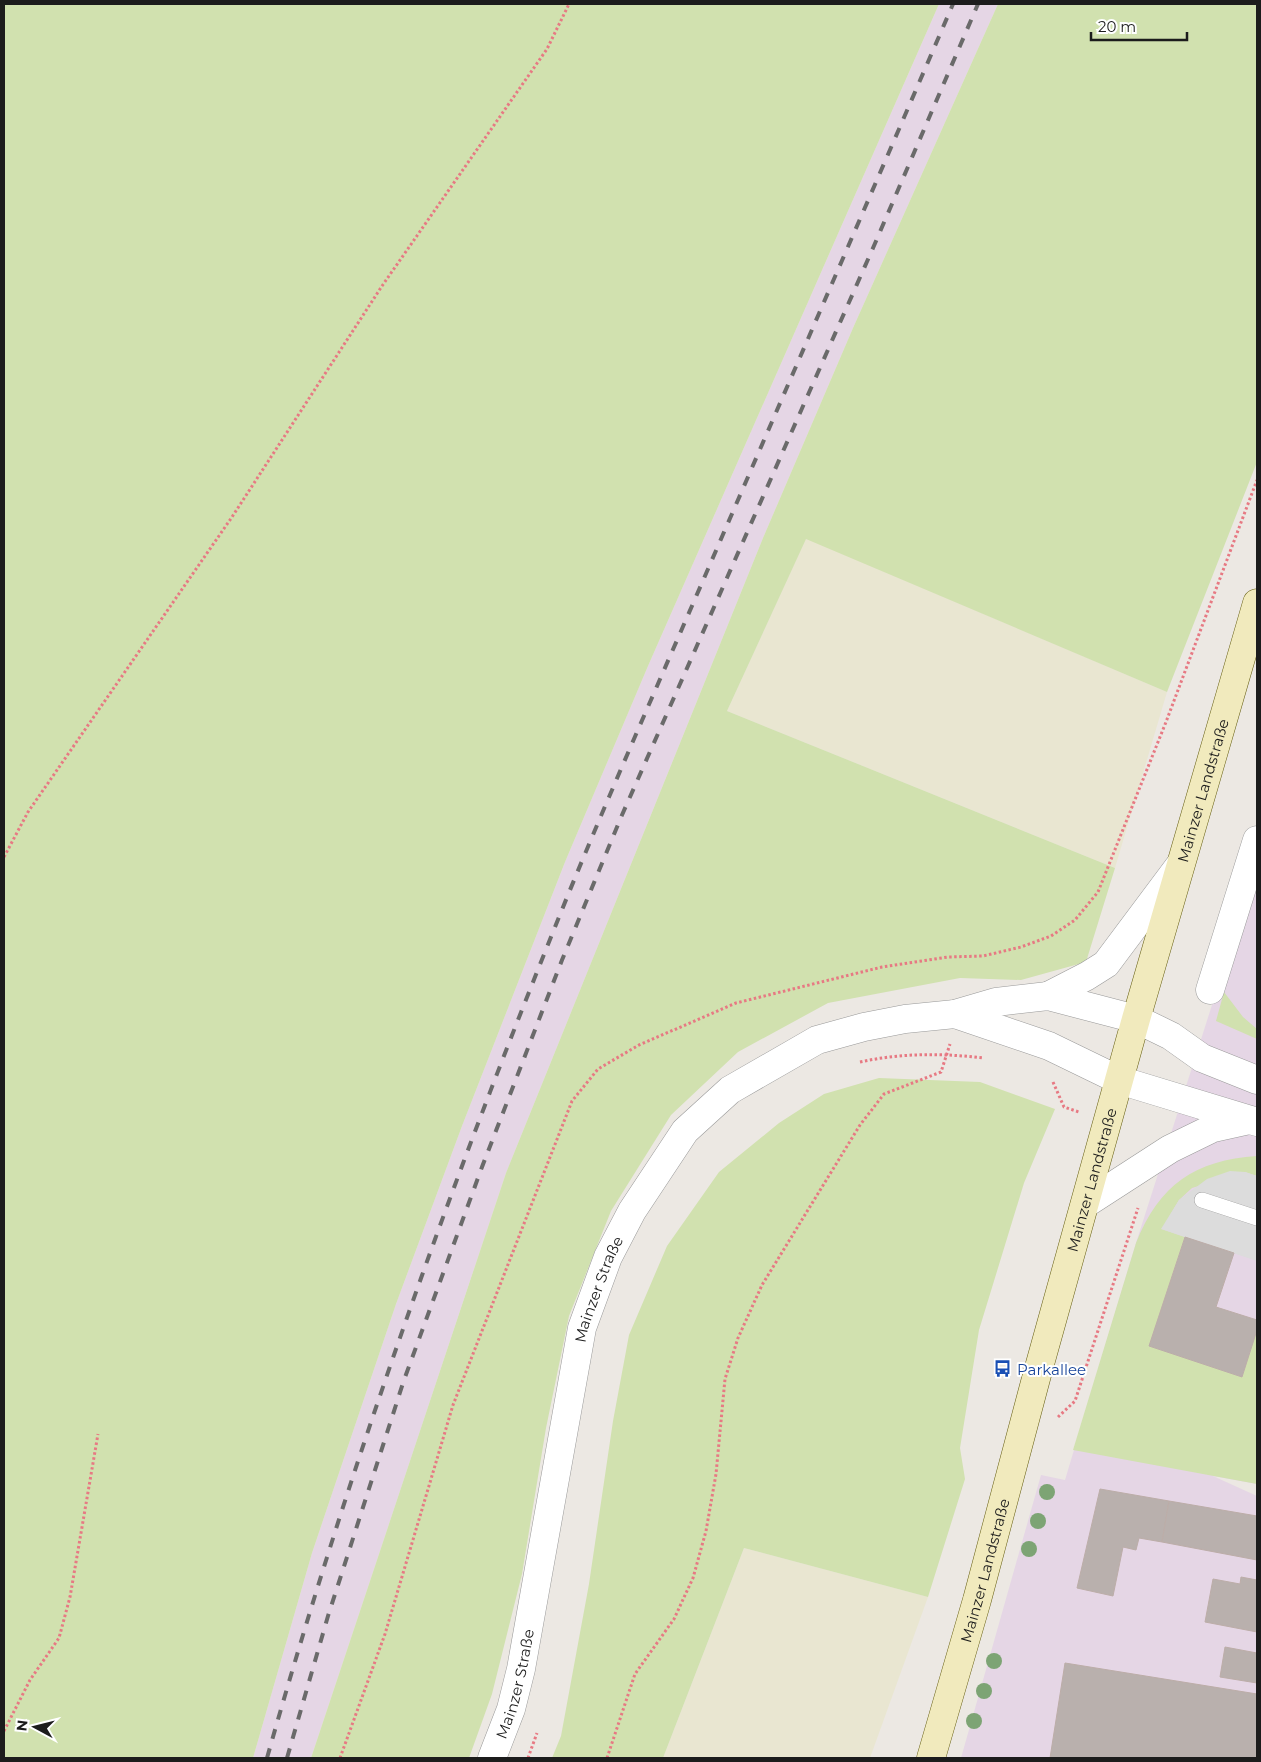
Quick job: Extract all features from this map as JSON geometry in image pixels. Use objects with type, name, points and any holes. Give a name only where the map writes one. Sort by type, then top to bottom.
[{"type":"main road","name":"Mainzer Landstraße","points":[[930,1758],[979,1595],[1038,1371],[1136,1019],[1257,604]]},
{"type":"street","points":[[1210,990],[1257,840]]},
{"type":"street","points":[[955,1014],[996,1002],[1048,996],[1106,964],[1181,864]]},
{"type":"street","points":[[1048,996],[1136,1019],[1171,1036],[1202,1058],[1257,1080]]},
{"type":"street","points":[[955,1014],[1049,1046],[1120,1080],[1254,1121]]},
{"type":"street","name":"Mainzer Straße","points":[[492,1758],[510,1709],[521,1670],[582,1328],[608,1257],[632,1211],[685,1131],[730,1090],[746,1080],[817,1040],[864,1027],[904,1019],[955,1014]]},
{"type":"street","points":[[1085,1204],[1170,1149],[1213,1128],[1254,1121]]},
{"type":"lane","points":[[1202,1200],[1257,1218]]},
{"type":"path","points":[[4,857],[28,812],[232,517],[382,286],[547,50],[569,4]]},
{"type":"path","points":[[607,1758],[635,1674],[674,1619],[693,1578],[706,1532],[716,1474],[725,1379],[738,1338],[762,1284],[855,1133],[884,1094],[941,1072],[948,1054],[955,1014]]},
{"type":"path","points":[[851,1064],[886,1056],[948,1054],[986,1058]]},
{"type":"path","points":[[1049,1076],[1064,1107],[1082,1114]]},
{"type":"path","points":[[1057,1419],[1075,1401],[1135,1212],[1141,1204]]},
{"type":"path","points":[[4,1731],[30,1680],[59,1638],[70,1597],[98,1434]]},
{"type":"path","points":[[528,1758],[538,1732]]},
{"type":"shaded area","points":[[939,4],[998,4],[853,328],[763,538],[506,1173],[311,1758],[253,1758],[312,1553],[396,1304],[462,1126],[565,862],[648,666]]},
{"type":"shaded area","points":[[806,538],[1167,692],[1115,868],[727,711]]},
{"type":"shaded area","points":[[1257,864],[1257,1484],[1213,1476],[1257,1496],[1257,1758],[961,1758],[1041,1475],[1065,1480],[1136,1243]]},
{"type":"shaded area","points":[[1230,1171],[1245,1172],[1257,1176],[1257,1261],[1161,1229],[1179,1200],[1207,1179]]},
{"type":"shaded area","points":[[744,1548],[928,1597],[870,1758],[663,1758]]},
{"type":"green space","points":[[4,4],[939,4],[648,666],[565,862],[462,1126],[396,1304],[312,1553],[253,1758],[4,1758]]},
{"type":"green space","points":[[998,4],[1257,4],[1257,462],[1167,692],[806,539],[727,711],[1115,868],[1086,962],[1021,980],[960,978],[828,1003],[738,1052],[671,1115],[611,1211],[569,1316],[546,1428],[522,1574],[492,1694],[469,1758],[311,1758],[506,1173],[763,538],[853,328]]},
{"type":"green space","points":[[1224,992],[1243,1017],[1257,1029],[1257,1039],[1216,1021]]},
{"type":"green space","points":[[879,1078],[980,1082],[1055,1109],[1024,1183],[979,1330],[960,1448],[965,1479],[928,1597],[744,1548],[663,1758],[552,1758],[561,1736],[589,1584],[613,1421],[629,1335],[667,1246],[719,1172],[779,1123],[824,1094]]},
{"type":"green space","points":[[1257,1156],[1257,1176],[1245,1172],[1192,1188],[1179,1200],[1162,1229],[1185,1237],[1149,1346],[1242,1377],[1257,1330],[1257,1484],[1073,1450],[1136,1243],[1145,1223],[1168,1191],[1182,1179],[1215,1163]]},
{"type":"building","points":[[1185,1237],[1234,1253],[1216,1307],[1257,1320],[1257,1330],[1242,1377],[1149,1346]]},
{"type":"building","points":[[1100,1489],[1169,1501],[1162,1542],[1139,1538],[1136,1550],[1123,1547],[1113,1596],[1077,1588]]},
{"type":"building","points":[[1169,1501],[1257,1516],[1257,1560],[1162,1542]]},
{"type":"building","points":[[1241,1577],[1257,1580],[1257,1632],[1205,1622],[1213,1579],[1240,1584]]},
{"type":"building","points":[[1225,1647],[1257,1653],[1257,1683],[1220,1677]]},
{"type":"building","points":[[1065,1663],[1257,1694],[1257,1758],[1050,1758]]},
{"type":"railway","points":[[267,1758],[328,1554],[395,1352],[506,1051],[604,808],[953,4]]},
{"type":"railway","points":[[287,1758],[328,1616],[404,1380],[482,1167],[562,960],[622,815],[873,248],[978,4]]},
{"type":"place","name":"Parkallee","points":[[1003,1369]]}]
